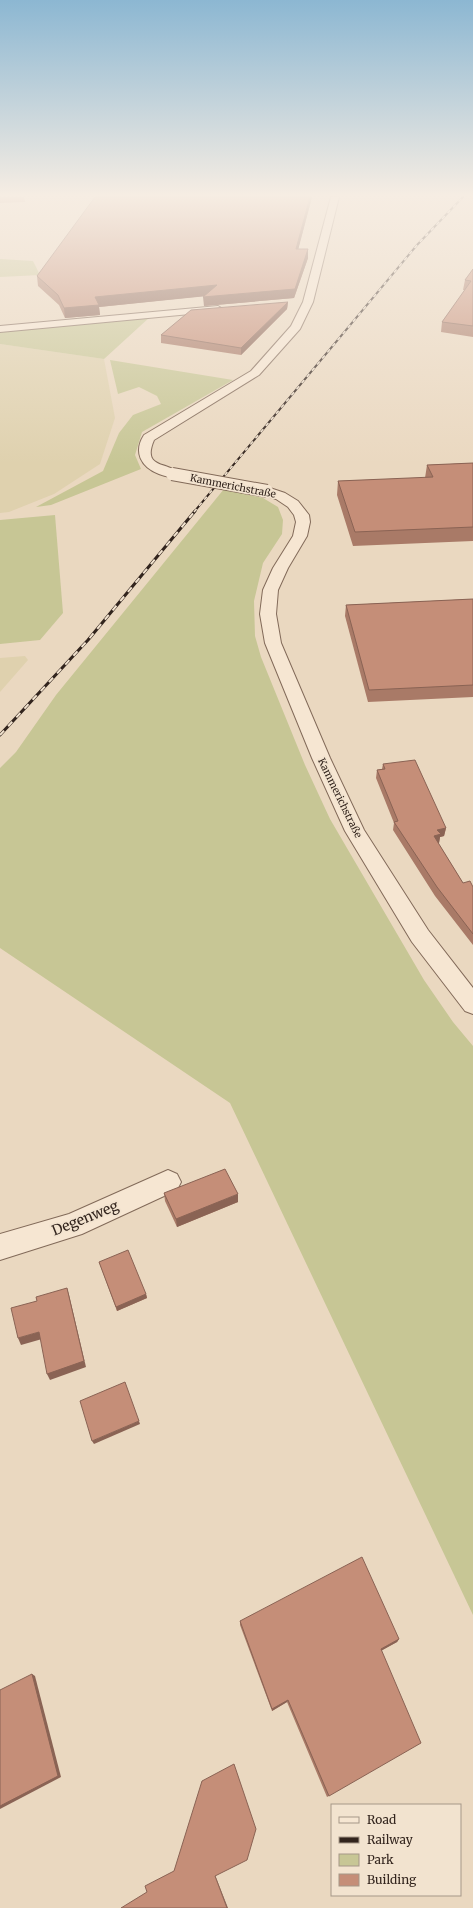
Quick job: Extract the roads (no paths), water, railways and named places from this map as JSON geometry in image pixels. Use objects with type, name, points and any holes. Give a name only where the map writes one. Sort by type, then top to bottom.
[{"type":"street","name":"Kammerichstraße","points":[[312,286],[308,302],[296,327],[274,354],[255,373],[149,438],[144,450],[144,456],[151,465],[172,474],[267,491],[281,495],[291,501],[300,514],[302,529],[299,537],[278,571],[269,597],[269,629],[273,642],[321,758],[355,831],[420,936],[473,1005]]},
{"type":"street","points":[[293,302],[308,302]]},
{"type":"street","points":[[0,329],[232,307]]},
{"type":"street","name":"Degenweg","points":[[0,1248],[73,1225],[168,1182]]},
{"type":"railway","points":[[194,512],[383,286]]},
{"type":"railway","points":[[0,735],[88,640],[195,511]]}]
